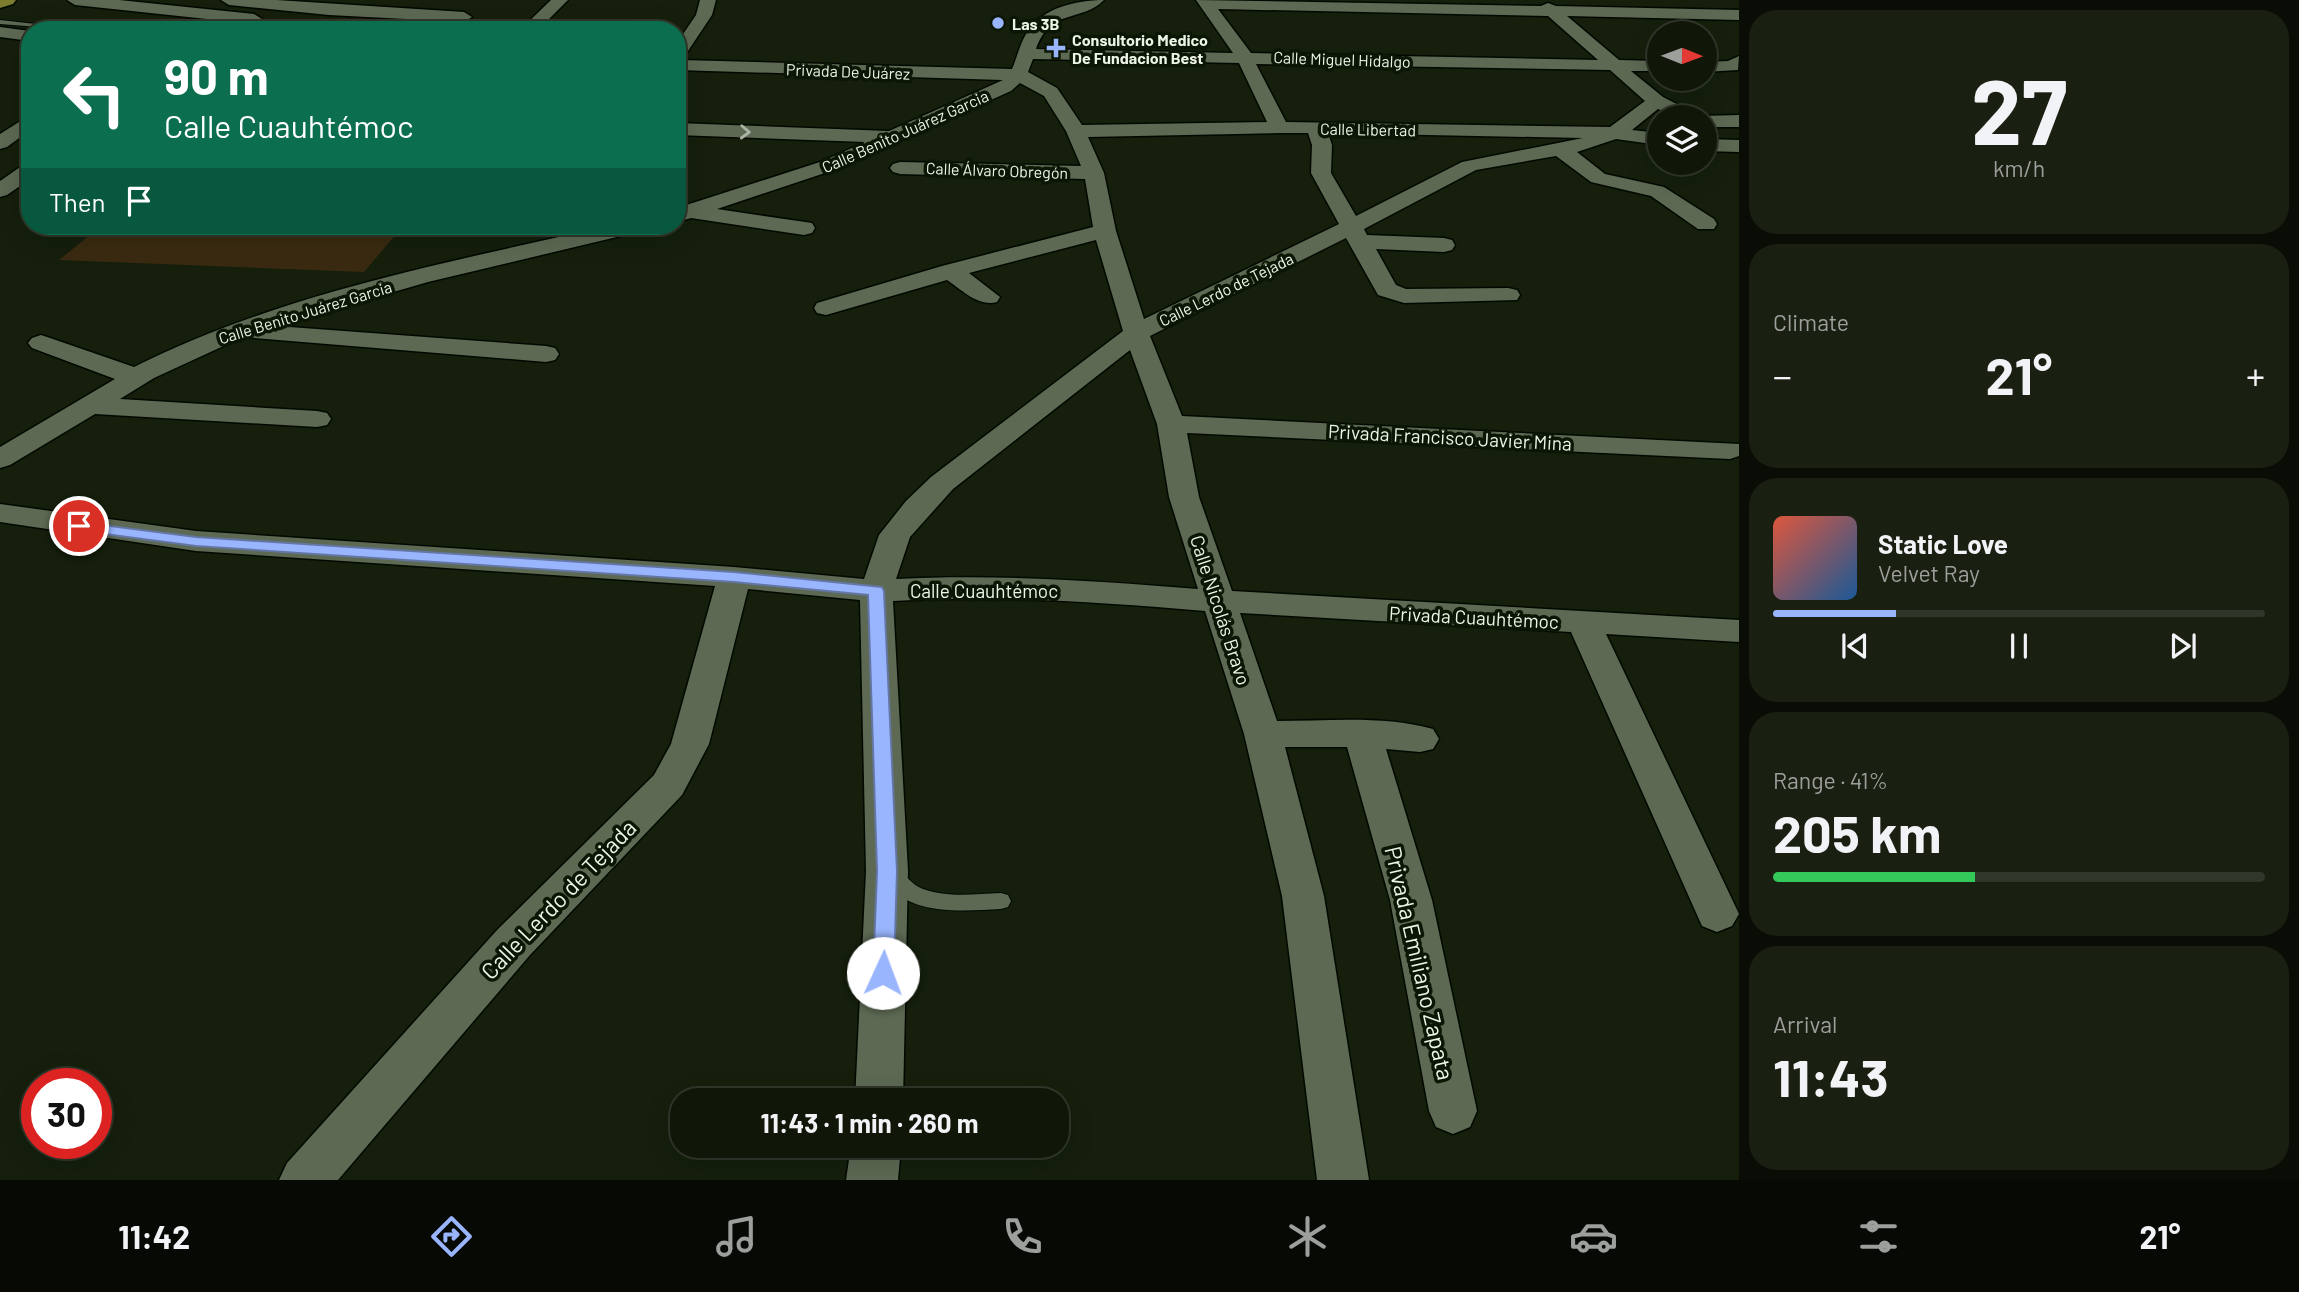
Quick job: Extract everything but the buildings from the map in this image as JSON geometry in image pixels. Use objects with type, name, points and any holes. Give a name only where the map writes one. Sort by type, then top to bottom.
[{"type":"main road","points":[[0,3],[6,0]]},
{"type":"street","points":[[75,0],[257,20]]},
{"type":"street","points":[[229,0],[329,10],[464,17]]},
{"type":"street","points":[[307,21],[352,0]]},
{"type":"street","points":[[538,21],[560,0]]},
{"type":"street","points":[[686,43],[704,15],[708,0]]},
{"type":"street","name":"Calle Benito Juárez Garcia","points":[[686,214],[830,165],[1005,87],[1022,64],[1041,24],[1096,0]]},
{"type":"street","points":[[1538,0],[1663,105]]},
{"type":"street","points":[[1704,0],[1719,15]]},
{"type":"street","points":[[1205,2],[1553,13],[1739,15]]},
{"type":"street","points":[[1205,2],[1244,56],[1279,128]]},
{"type":"street","points":[[0,32],[21,35]]},
{"type":"street","name":"Calle Miguel Hidalgo","points":[[1022,64],[1244,56],[1647,66]]},
{"type":"street","name":"Privada De Juárez","points":[[686,65],[1022,64]]},
{"type":"street","name":"Calle Nicolás Bravo","points":[[1022,64],[1051,92],[1076,131],[1094,173],[1105,231],[1136,333],[1171,424],[1184,497],[1216,601],[1263,734],[1303,896],[1343,1180]]},
{"type":"street","points":[[1717,66],[1737,65]]},
{"type":"street","name":"Calle Lerdo de Tejada","points":[[876,591],[895,536],[942,483],[1136,333],[1254,276],[1357,233],[1469,166],[1508,156],[1561,150],[1613,134],[1656,102]]},
{"type":"street","points":[[0,117],[21,118]]},
{"type":"street","points":[[1717,121],[1739,121]]},
{"type":"street","points":[[0,143],[21,126]]},
{"type":"street","points":[[1316,128],[1322,145],[1321,173],[1357,233],[1384,286],[1397,295],[1508,295]]},
{"type":"street","name":"Calle Libertad","points":[[1076,131],[1316,128],[1613,134],[1647,138]]},
{"type":"street","points":[[686,130],[897,137]]},
{"type":"street","points":[[1717,145],[1739,146]]},
{"type":"street","points":[[1717,148],[1739,156]]},
{"type":"street","points":[[1561,150],[1598,178],[1657,191],[1706,224]]},
{"type":"street","name":"Calle Álvaro Obregón","points":[[900,167],[1094,173]]},
{"type":"street","points":[[0,191],[21,176]]},
{"type":"street","points":[[686,214],[804,228]]},
{"type":"street","points":[[826,308],[950,271],[1105,231]]},
{"type":"street","points":[[1357,233],[1444,246]]},
{"type":"street","name":"Calle Benito Juárez Garcia","points":[[0,459],[135,377],[190,349],[236,331],[323,303],[422,276],[596,235]]},
{"type":"street","points":[[950,271],[988,298]]},
{"type":"street","points":[[236,331],[547,354]]},
{"type":"street","points":[[41,343],[135,377]]},
{"type":"street","points":[[86,405],[317,419]]},
{"type":"street","name":"Privada Francisco Javier Mina","points":[[1171,424],[1730,450]]},
{"type":"street","name":"Calle Cuauhtémoc","points":[[0,513],[196,541],[734,577],[876,591],[971,586],[1061,589],[1216,601]]},
{"type":"street","name":"Calle Lerdo de Tejada","points":[[305,1180],[514,942],[668,785],[690,744],[734,577]]},
{"type":"street","points":[[876,591],[887,871],[879,1088]]},
{"type":"street","name":"Privada Cuauhtémoc","points":[[1216,601],[1737,636]]},
{"type":"street","points":[[1584,624],[1717,914]]},
{"type":"street","points":[[1263,734],[1362,734],[1420,738]]},
{"type":"street","name":"Privada Emiliano Zapata","points":[[1362,734],[1411,900],[1453,1111]]},
{"type":"street","points":[[872,1180],[875,1158]]},
{"type":"lane","points":[[0,22],[21,24]]},
{"type":"lane","points":[[887,871],[914,895],[947,903],[1001,901]]},
{"type":"shaded area","points":[[90,235],[395,235],[364,272],[59,260]]},
{"type":"place","name":"Las 3B","points":[[998,23]]},
{"type":"place","name":"Consultorio Medico De Fundacion Best","points":[[1056,48]]},
{"type":"route","points":[[79,526],[196,541],[734,577],[876,591],[887,871],[883,973]]}]
